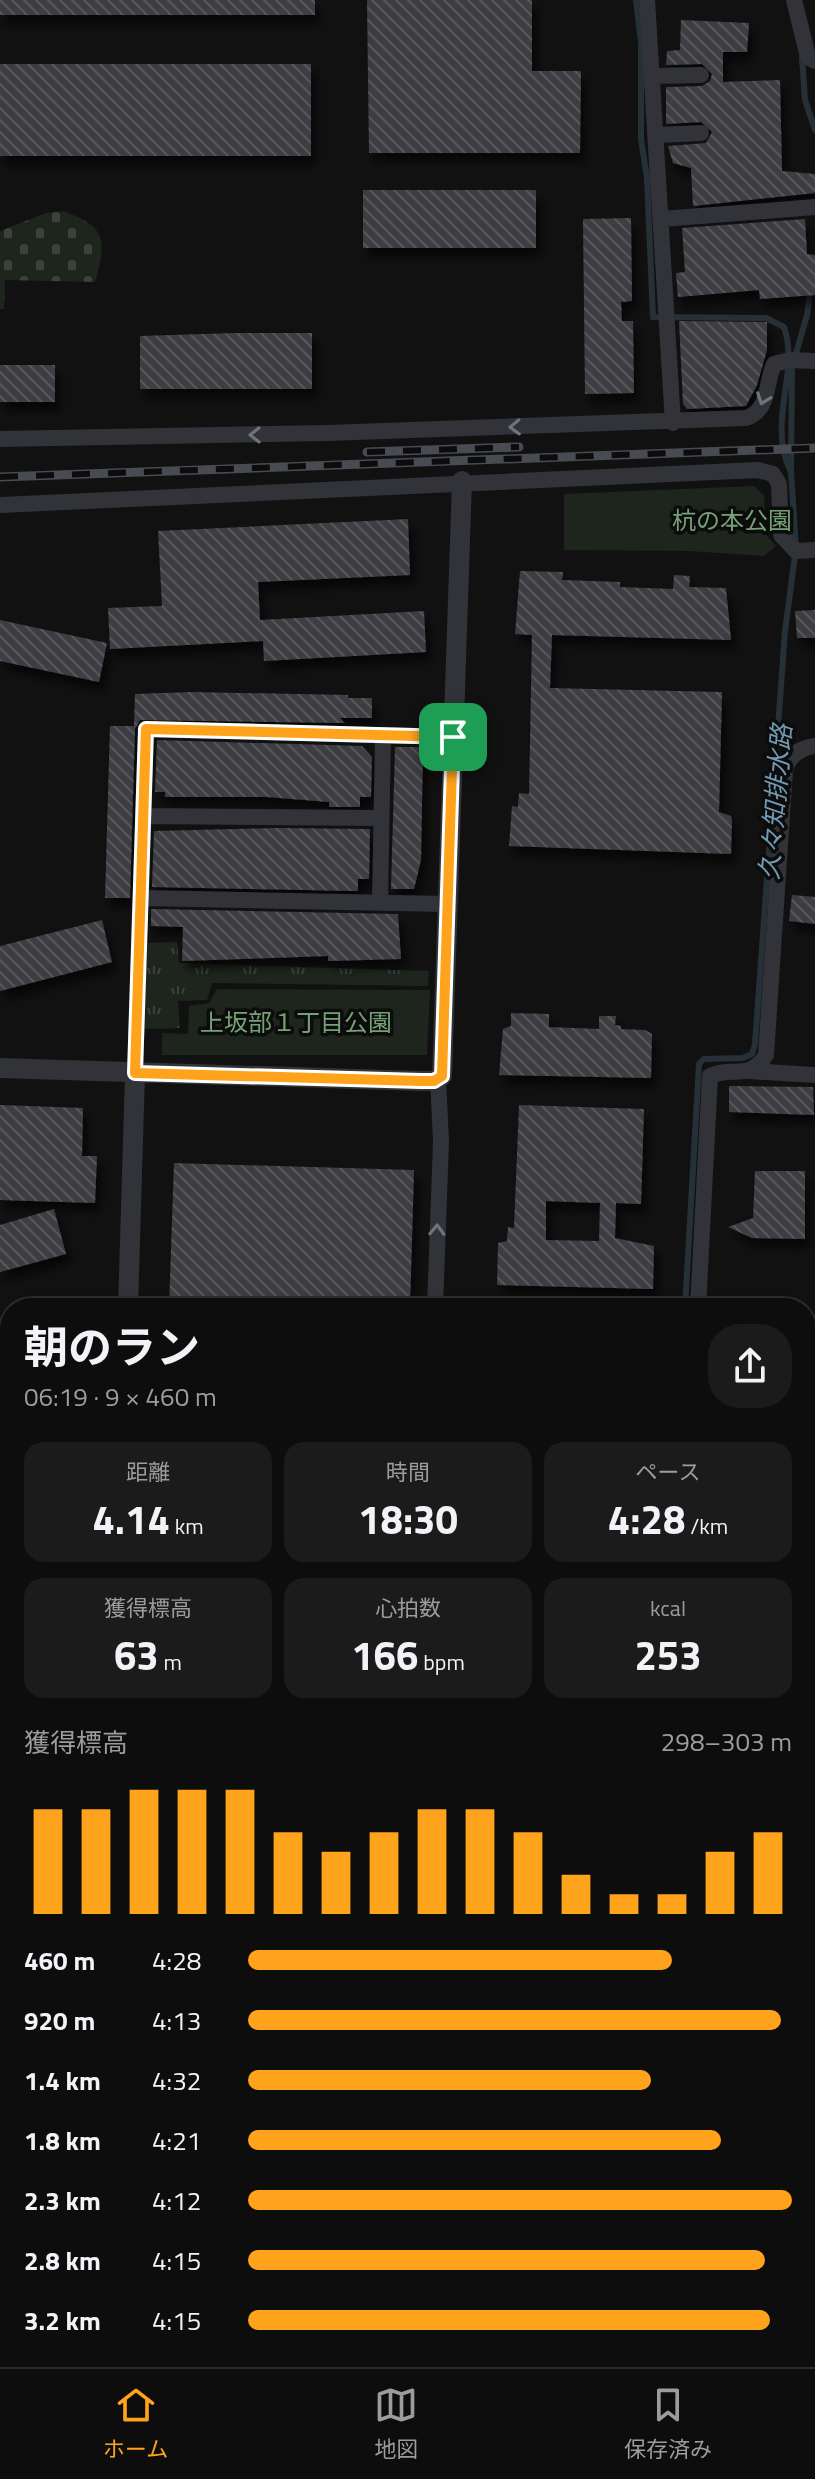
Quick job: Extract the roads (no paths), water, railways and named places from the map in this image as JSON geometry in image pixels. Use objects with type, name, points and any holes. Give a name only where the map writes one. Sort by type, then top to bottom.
[{"type":"street","points":[[647,0],[673,423]]},
{"type":"street","points":[[794,0],[808,57],[815,61]]},
{"type":"street","points":[[654,76],[701,75]]},
{"type":"street","points":[[657,135],[701,133]]},
{"type":"street","points":[[662,219],[815,207]]},
{"type":"street","points":[[0,439],[673,423],[757,415],[774,364],[790,360],[815,361]]},
{"type":"street","points":[[0,505],[462,481],[758,470],[773,474],[779,484],[781,535],[796,551],[810,550]]},
{"type":"street","points":[[435,1298],[441,1142],[438,1078],[444,1065],[462,481]]},
{"type":"street","points":[[128,1298],[146,816],[146,729],[453,737]]},
{"type":"street","points":[[380,901],[383,737]]},
{"type":"street","points":[[748,1071],[758,1067],[766,1055],[785,770],[787,761],[798,751],[815,746]]},
{"type":"street","points":[[146,816],[380,818]]},
{"type":"street","points":[[143,898],[448,904]]},
{"type":"street","points":[[0,1068],[438,1078]]},
{"type":"street","points":[[699,1298],[710,1076],[748,1071],[815,1075]]},
{"type":"waterway","points":[[636,0],[641,43],[641,139],[647,178],[653,317],[766,318],[784,327],[788,361],[782,433],[790,470]]},
{"type":"waterway","name":"久々知排水路","points":[[802,58],[805,100],[815,130]]},
{"type":"waterway","name":"久々知排水路","points":[[686,1298],[699,1064],[704,1059],[743,1058],[752,1054],[755,1044],[785,631],[796,548],[791,472],[792,368],[811,288]]},
{"type":"railway","points":[[367,452],[519,447]]},
{"type":"railway","points":[[0,477],[815,448]]},
{"type":"park label","name":"杭の本公園","points":[[732,520]]},
{"type":"park label","name":"上坂部１丁目公園","points":[[296,1022]]}]
